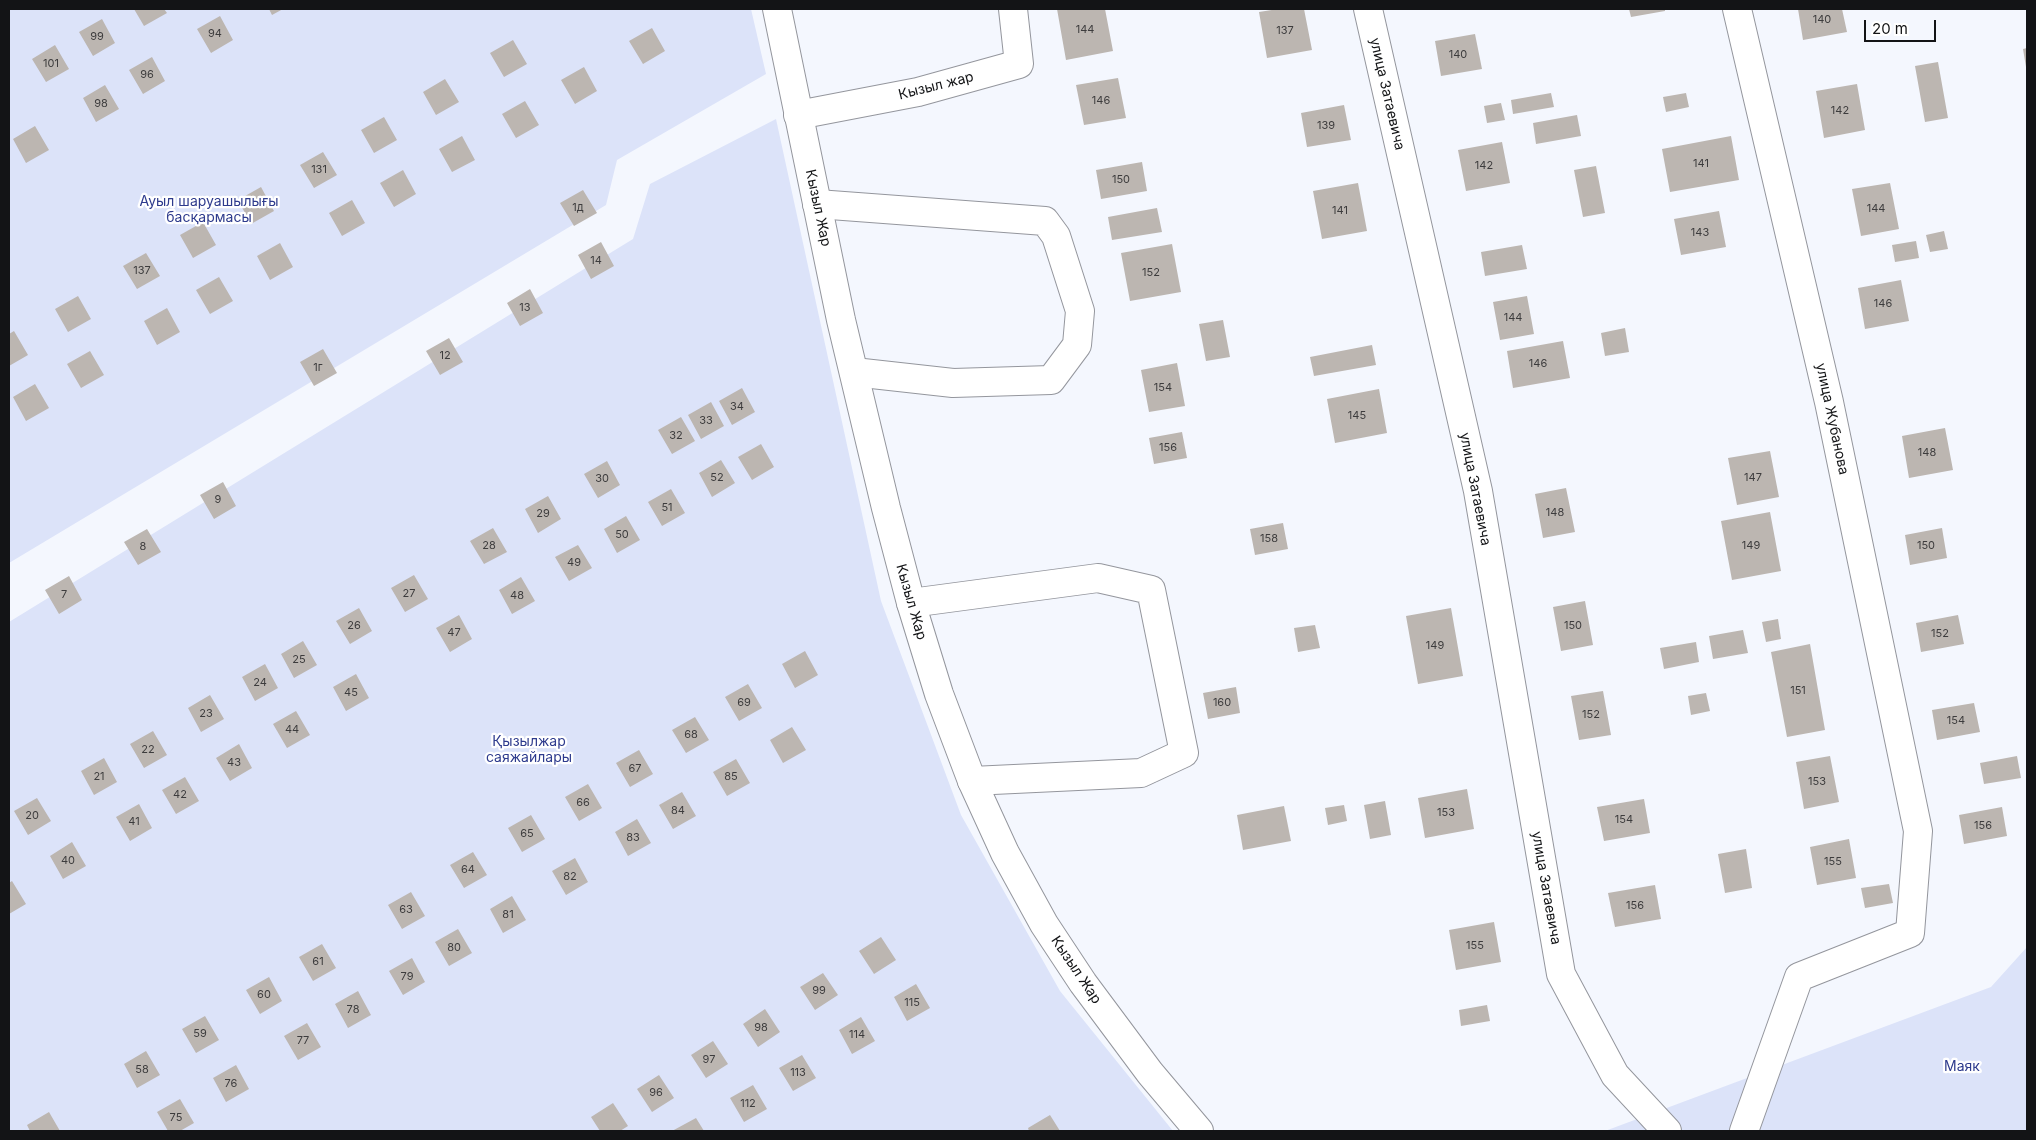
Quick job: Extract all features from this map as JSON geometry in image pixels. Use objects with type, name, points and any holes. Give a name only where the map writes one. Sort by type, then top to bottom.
[{"type":"street","name":"Кызыл Жар","points":[[776,9],[841,320],[886,508],[911,603],[939,694],[972,781],[1005,853],[1044,924],[1083,983],[1144,1065],[1199,1131]]},
{"type":"street","name":"Кызыл жар","points":[[798,115],[918,92],[1019,64],[1013,9]]},
{"type":"street","name":"улица Затаевича","points":[[1368,9],[1478,491],[1561,974],[1615,1075],[1666,1131]]},
{"type":"street","name":"улица Жубанова","points":[[1737,9],[1829,402],[1918,831],[1910,933],[1799,977],[1744,1131]]},
{"type":"street","points":[[817,204],[1045,220],[1056,236],[1080,311],[1077,345],[1051,380],[953,383],[854,372]]},
{"type":"street","points":[[911,603],[1098,578],[1151,590],[1184,753],[1141,773],[972,781]]},
{"type":"green space","name":"Ауыл шаруашылығы басқармасы","points":[[9,9],[751,9],[766,74],[617,160],[606,205],[9,563]]},
{"type":"green space","name":"Қызылжар саяжайлары","points":[[776,119],[881,601],[961,815],[1060,991],[1173,1131],[9,1131],[9,622],[633,239],[650,184]]},
{"type":"green space","name":"Маяк","points":[[2027,947],[2027,1131],[1605,1131],[1991,987]]},
{"type":"building","points":[[134,9],[164,9],[167,13],[144,26]]},
{"type":"building","points":[[269,9],[283,9],[272,15]]},
{"type":"building","points":[[1057,9],[1105,9],[1113,51],[1066,60]]},
{"type":"building","points":[[1278,9],[1304,9],[1312,50],[1267,58],[1259,12]]},
{"type":"building","points":[[1629,9],[1665,9],[1665,11],[1631,17]]},
{"type":"building","points":[[1798,9],[1842,9],[1847,32],[1803,40]]},
{"type":"building","points":[[220,16],[233,40],[211,53],[197,29]]},
{"type":"building","points":[[102,19],[115,43],[93,56],[79,32]]},
{"type":"building","points":[[652,28],[665,51],[643,64],[629,41]]},
{"type":"building","points":[[1475,34],[1482,69],[1441,76],[1435,41]]},
{"type":"building","points":[[513,40],[527,64],[504,77],[490,53]]},
{"type":"building","points":[[55,45],[69,69],[46,82],[32,59]]},
{"type":"building","points":[[2027,48],[2027,66],[2026,67],[2023,49]]},
{"type":"building","points":[[152,57],[165,81],[143,94],[129,70]]},
{"type":"building","points":[[1938,62],[1948,118],[1925,122],[1915,66]]},
{"type":"building","points":[[584,67],[597,91],[575,104],[561,80]]},
{"type":"building","points":[[1118,78],[1126,118],[1084,125],[1076,85]]},
{"type":"building","points":[[445,79],[459,102],[436,115],[423,92]]},
{"type":"building","points":[[1857,84],[1865,130],[1824,138],[1816,91]]},
{"type":"building","points":[[105,85],[119,109],[96,122],[83,98]]},
{"type":"building","points":[[1551,93],[1554,107],[1513,114],[1511,100]]},
{"type":"building","points":[[1686,93],[1689,107],[1666,112],[1663,97]]},
{"type":"building","points":[[525,101],[539,125],[516,138],[502,114]]},
{"type":"building","points":[[1501,103],[1505,120],[1487,123],[1484,106]]},
{"type":"building","points":[[1344,105],[1351,140],[1307,147],[1301,113]]},
{"type":"building","points":[[1577,115],[1581,136],[1536,144],[1533,123]]},
{"type":"building","points":[[384,117],[397,140],[374,153],[361,130]]},
{"type":"building","points":[[35,126],[49,150],[26,163],[13,139]]},
{"type":"building","points":[[462,136],[475,160],[452,172],[439,149]]},
{"type":"building","points":[[1731,136],[1739,180],[1670,192],[1662,149]]},
{"type":"building","points":[[1502,142],[1510,183],[1466,191],[1458,150]]},
{"type":"building","points":[[323,152],[337,175],[314,188],[300,165]]},
{"type":"building","points":[[1142,162],[1147,191],[1101,199],[1096,170]]},
{"type":"building","points":[[1596,166],[1605,213],[1583,217],[1574,170]]},
{"type":"building","points":[[403,170],[416,194],[394,207],[380,183]]},
{"type":"building","points":[[1358,183],[1367,231],[1322,239],[1313,191]]},
{"type":"building","points":[[1890,183],[1899,229],[1861,236],[1852,189]]},
{"type":"building","points":[[261,187],[274,211],[251,224],[238,200]]},
{"type":"building","points":[[583,190],[597,213],[574,226],[560,203]]},
{"type":"building","points":[[352,200],[365,223],[342,236],[329,213]]},
{"type":"building","points":[[1157,208],[1162,232],[1112,240],[1108,217]]},
{"type":"building","points":[[1719,211],[1726,247],[1681,255],[1674,219]]},
{"type":"building","points":[[203,222],[216,245],[193,258],[180,235]]},
{"type":"building","points":[[1944,231],[1948,249],[1930,252],[1926,235]]},
{"type":"building","points":[[1916,241],[1919,258],[1895,262],[1892,245]]},
{"type":"building","points":[[601,242],[614,266],[591,279],[578,255]]},
{"type":"building","points":[[280,243],[293,267],[270,280],[257,256]]},
{"type":"building","points":[[1172,244],[1181,292],[1130,301],[1121,253]]},
{"type":"building","points":[[1522,245],[1527,269],[1485,276],[1481,252]]},
{"type":"building","points":[[146,253],[160,276],[137,289],[123,266]]},
{"type":"building","points":[[219,277],[233,301],[210,314],[196,290]]},
{"type":"building","points":[[1901,280],[1909,321],[1865,329],[1858,288]]},
{"type":"building","points":[[530,289],[543,313],[520,326],[507,303]]},
{"type":"building","points":[[78,296],[91,319],[68,332],[55,309]]},
{"type":"building","points":[[1527,296],[1534,334],[1500,340],[1493,302]]},
{"type":"building","points":[[167,308],[180,332],[157,345],[144,321]]},
{"type":"building","points":[[1223,320],[1230,357],[1206,361],[1199,324]]},
{"type":"building","points":[[1625,328],[1629,352],[1605,356],[1601,333]]},
{"type":"building","points":[[14,331],[28,355],[9,366],[9,334]]},
{"type":"building","points":[[449,338],[463,362],[440,375],[426,351]]},
{"type":"building","points":[[1563,341],[1570,378],[1513,388],[1507,351]]},
{"type":"building","points":[[1372,345],[1376,365],[1314,376],[1310,357]]},
{"type":"building","points":[[323,349],[337,373],[314,386],[300,362]]},
{"type":"building","points":[[90,351],[104,375],[81,388],[67,364]]},
{"type":"building","points":[[1177,363],[1185,406],[1149,412],[1141,370]]},
{"type":"building","points":[[35,384],[49,408],[26,421],[13,397]]},
{"type":"building","points":[[742,388],[755,412],[732,425],[719,401]]},
{"type":"building","points":[[1379,389],[1387,433],[1335,443],[1327,399]]},
{"type":"building","points":[[711,402],[724,426],[701,439],[688,415]]},
{"type":"building","points":[[681,417],[695,441],[672,454],[658,430]]},
{"type":"building","points":[[1945,428],[1953,470],[1909,478],[1902,436]]},
{"type":"building","points":[[1182,432],[1187,458],[1154,464],[1149,438]]},
{"type":"building","points":[[761,444],[774,467],[752,480],[738,457]]},
{"type":"building","points":[[1770,451],[1779,497],[1737,505],[1728,458]]},
{"type":"building","points":[[721,460],[735,483],[712,497],[699,473]]},
{"type":"building","points":[[607,461],[620,485],[598,498],[584,474]]},
{"type":"building","points":[[223,482],[236,506],[214,519],[200,495]]},
{"type":"building","points":[[1566,488],[1575,532],[1543,538],[1535,494]]},
{"type":"building","points":[[671,489],[685,513],[662,526],[648,502]]},
{"type":"building","points":[[548,496],[561,519],[538,533],[525,509]]},
{"type":"building","points":[[1770,512],[1781,571],[1732,580],[1721,521]]},
{"type":"building","points":[[626,516],[640,540],[617,553],[604,529]]},
{"type":"building","points":[[1283,523],[1288,549],[1255,555],[1250,529]]},
{"type":"building","points":[[493,528],[507,552],[484,564],[470,541]]},
{"type":"building","points":[[1942,528],[1947,558],[1910,565],[1905,535]]},
{"type":"building","points":[[147,529],[161,552],[138,565],[124,542]]},
{"type":"building","points":[[578,545],[592,568],[569,581],[555,557]]},
{"type":"building","points":[[414,575],[428,599],[405,612],[391,588]]},
{"type":"building","points":[[69,576],[82,600],[59,614],[45,590]]},
{"type":"building","points":[[521,577],[535,601],[512,614],[499,590]]},
{"type":"building","points":[[1585,601],[1593,645],[1561,651],[1553,607]]},
{"type":"building","points":[[359,608],[372,631],[350,644],[336,621]]},
{"type":"building","points":[[1451,608],[1463,676],[1418,684],[1406,616]]},
{"type":"building","points":[[459,615],[472,639],[450,652],[436,628]]},
{"type":"building","points":[[1958,615],[1964,644],[1921,652],[1916,623]]},
{"type":"building","points":[[1778,619],[1781,639],[1766,642],[1762,622]]},
{"type":"building","points":[[1315,625],[1320,648],[1298,652],[1294,628]]},
{"type":"building","points":[[1743,630],[1748,653],[1713,659],[1709,636]]},
{"type":"building","points":[[303,641],[317,665],[294,678],[281,654]]},
{"type":"building","points":[[1696,642],[1699,662],[1664,669],[1660,648]]},
{"type":"building","points":[[1810,644],[1825,730],[1787,737],[1771,652]]},
{"type":"building","points":[[805,651],[818,675],[795,688],[782,664]]},
{"type":"building","points":[[265,664],[278,688],[255,701],[242,677]]},
{"type":"building","points":[[356,674],[369,698],[346,711],[333,687]]},
{"type":"building","points":[[748,684],[762,708],[739,721],[725,697]]},
{"type":"building","points":[[1236,687],[1240,713],[1208,719],[1203,693]]},
{"type":"building","points":[[1603,691],[1611,735],[1579,740],[1571,696]]},
{"type":"building","points":[[1706,693],[1710,711],[1691,715],[1688,696]]},
{"type":"building","points":[[210,695],[224,719],[201,732],[188,708]]},
{"type":"building","points":[[1974,703],[1980,732],[1937,740],[1932,710]]},
{"type":"building","points":[[296,711],[310,735],[287,748],[273,724]]},
{"type":"building","points":[[695,717],[709,740],[686,753],[672,730]]},
{"type":"building","points":[[792,727],[806,750],[783,763],[770,740]]},
{"type":"building","points":[[153,731],[167,755],[144,768],[130,744]]},
{"type":"building","points":[[239,744],[252,768],[230,781],[216,758]]},
{"type":"building","points":[[639,750],[653,774],[630,787],[616,763]]},
{"type":"building","points":[[1830,756],[1839,802],[1804,809],[1796,762]]},
{"type":"building","points":[[2017,756],[2021,778],[1984,784],[1980,763]]},
{"type":"building","points":[[104,758],[117,782],[94,795],[81,771]]},
{"type":"building","points":[[736,759],[750,783],[727,796],[713,772]]},
{"type":"building","points":[[185,777],[199,801],[176,814],[162,790]]},
{"type":"building","points":[[588,784],[602,808],[579,821],[565,797]]},
{"type":"building","points":[[1467,789],[1474,829],[1425,838],[1418,798]]},
{"type":"building","points":[[682,792],[696,816],[673,829],[659,805]]},
{"type":"building","points":[[37,798],[51,821],[28,835],[14,811]]},
{"type":"building","points":[[1644,799],[1650,833],[1604,841],[1597,807]]},
{"type":"building","points":[[1385,801],[1391,835],[1370,839],[1364,805]]},
{"type":"building","points":[[139,804],[152,828],[130,841],[116,817]]},
{"type":"building","points":[[1344,805],[1347,821],[1328,825],[1325,808]]},
{"type":"building","points":[[1284,806],[1291,841],[1243,850],[1237,815]]},
{"type":"building","points":[[2002,807],[2007,836],[1964,844],[1959,815]]},
{"type":"building","points":[[531,815],[545,839],[522,852],[508,828]]},
{"type":"building","points":[[637,819],[651,843],[628,856],[615,832]]},
{"type":"building","points":[[1849,839],[1856,878],[1817,885],[1810,847]]},
{"type":"building","points":[[72,842],[86,866],[63,879],[50,856]]},
{"type":"building","points":[[1746,849],[1752,888],[1725,893],[1718,854]]},
{"type":"building","points":[[473,852],[487,875],[464,888],[450,865]]},
{"type":"building","points":[[575,858],[588,882],[566,895],[552,871]]},
{"type":"building","points":[[12,881],[26,904],[9,914],[9,883]]},
{"type":"building","points":[[1889,884],[1893,903],[1865,908],[1861,888]]},
{"type":"building","points":[[1655,885],[1661,919],[1615,927],[1608,893]]},
{"type":"building","points":[[411,892],[425,916],[402,929],[388,905]]},
{"type":"building","points":[[512,896],[526,920],[503,933],[490,909]]},
{"type":"building","points":[[1494,922],[1501,962],[1456,970],[1449,930]]},
{"type":"building","points":[[458,929],[472,953],[449,966],[435,942]]},
{"type":"building","points":[[881,937],[896,960],[874,974],[859,951]]},
{"type":"building","points":[[322,944],[336,968],[313,981],[299,957]]},
{"type":"building","points":[[412,958],[425,982],[403,995],[389,971]]},
{"type":"building","points":[[823,973],[838,995],[815,1010],[800,987]]},
{"type":"building","points":[[269,977],[282,1001],[260,1014],[246,990]]},
{"type":"building","points":[[916,984],[930,1008],[907,1021],[894,997]]},
{"type":"building","points":[[358,991],[371,1015],[348,1028],[335,1004]]},
{"type":"building","points":[[1487,1005],[1490,1021],[1461,1026],[1459,1010]]},
{"type":"building","points":[[765,1009],[780,1032],[758,1047],[743,1024]]},
{"type":"building","points":[[205,1016],[219,1040],[196,1053],[182,1029]]},
{"type":"building","points":[[861,1017],[875,1041],[852,1054],[839,1030]]},
{"type":"building","points":[[307,1023],[321,1047],[298,1060],[284,1036]]},
{"type":"building","points":[[713,1041],[728,1064],[706,1078],[691,1055]]},
{"type":"building","points":[[146,1051],[160,1075],[137,1088],[124,1064]]},
{"type":"building","points":[[802,1055],[816,1078],[793,1091],[779,1068]]},
{"type":"building","points":[[236,1065],[249,1089],[226,1102],[213,1078]]},
{"type":"building","points":[[659,1075],[674,1098],[652,1112],[637,1089]]},
{"type":"building","points":[[753,1085],[767,1109],[744,1122],[730,1098]]},
{"type":"building","points":[[180,1099],[194,1123],[180,1131],[168,1131],[157,1112]]},
{"type":"building","points":[[613,1103],[628,1126],[620,1131],[600,1131],[591,1117]]},
{"type":"building","points":[[49,1112],[60,1131],[30,1131],[27,1125]]},
{"type":"building","points":[[1050,1115],[1060,1131],[1029,1131],[1028,1128]]},
{"type":"building","points":[[696,1118],[704,1131],[672,1131]]}]
